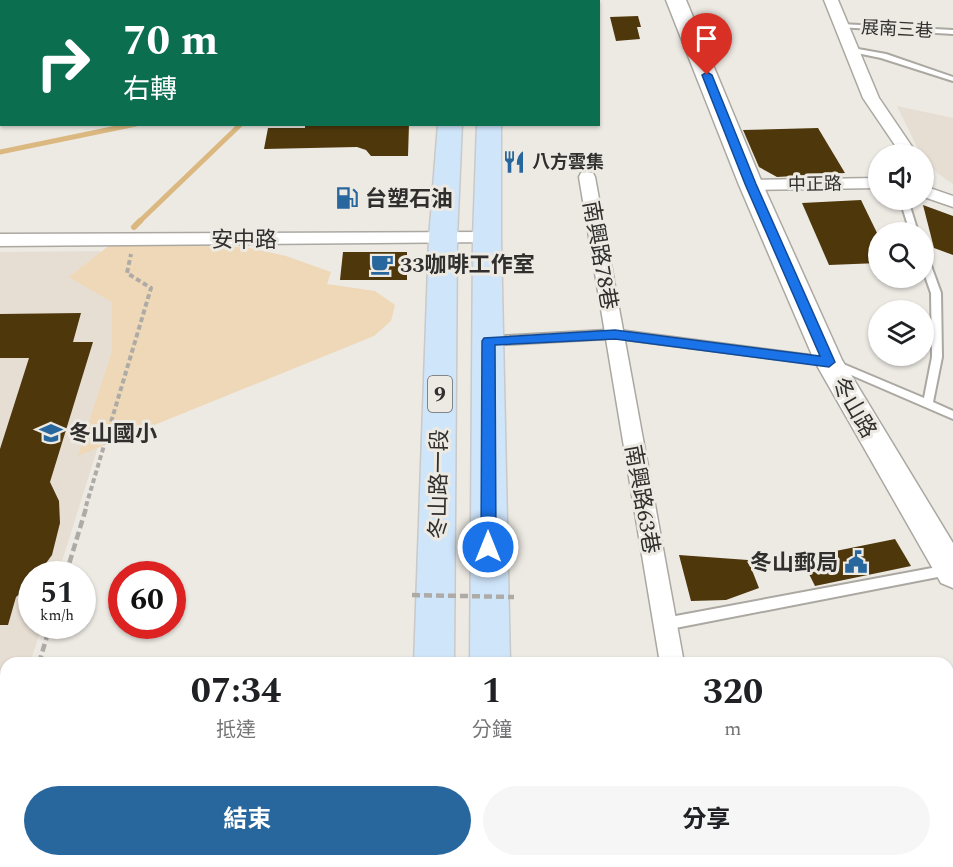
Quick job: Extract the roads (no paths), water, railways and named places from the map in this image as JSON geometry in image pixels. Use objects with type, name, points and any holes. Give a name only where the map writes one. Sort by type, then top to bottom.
[{"type":"main road","name":"冬山路一段","points":[[434,657],[443,238],[450,126]]},
{"type":"main road","points":[[489,126],[487,238],[490,657]]},
{"type":"street","name":"冬山路","points":[[676,0],[751,184],[829,362],[952,571]]},
{"type":"street","points":[[831,0],[871,98],[902,144]]},
{"type":"street","name":"南興路78巷","points":[[586,177],[615,334]]},
{"type":"street","name":"中正路","points":[[751,184],[868,183]]},
{"type":"street","name":"安中路","points":[[0,240],[487,238]]},
{"type":"street","name":"南興路63巷","points":[[615,334],[671,657]]},
{"type":"lane","name":"展南三巷","points":[[841,26],[953,32]]},
{"type":"lane","points":[[850,49],[883,56],[953,79]]},
{"type":"lane","points":[[928,403],[938,357],[934,288]]},
{"type":"lane","points":[[488,341],[615,334],[829,362],[953,415]]},
{"type":"lane","points":[[665,624],[952,571]]},
{"type":"waterway","points":[[0,152],[126,126]]},
{"type":"waterway","points":[[138,223],[239,126]]},
{"type":"waterway","points":[[134,227],[138,223]]},
{"type":"place","name":"八方雲集","points":[[514,162]]},
{"type":"place","name":"台塑石油","points":[[347,198]]},
{"type":"place","name":"33咖啡工作室","points":[[382,264]]},
{"type":"place","name":"冬山國小","points":[[51,433]]},
{"type":"place","name":"冬山郵局","points":[[856,562]]}]
